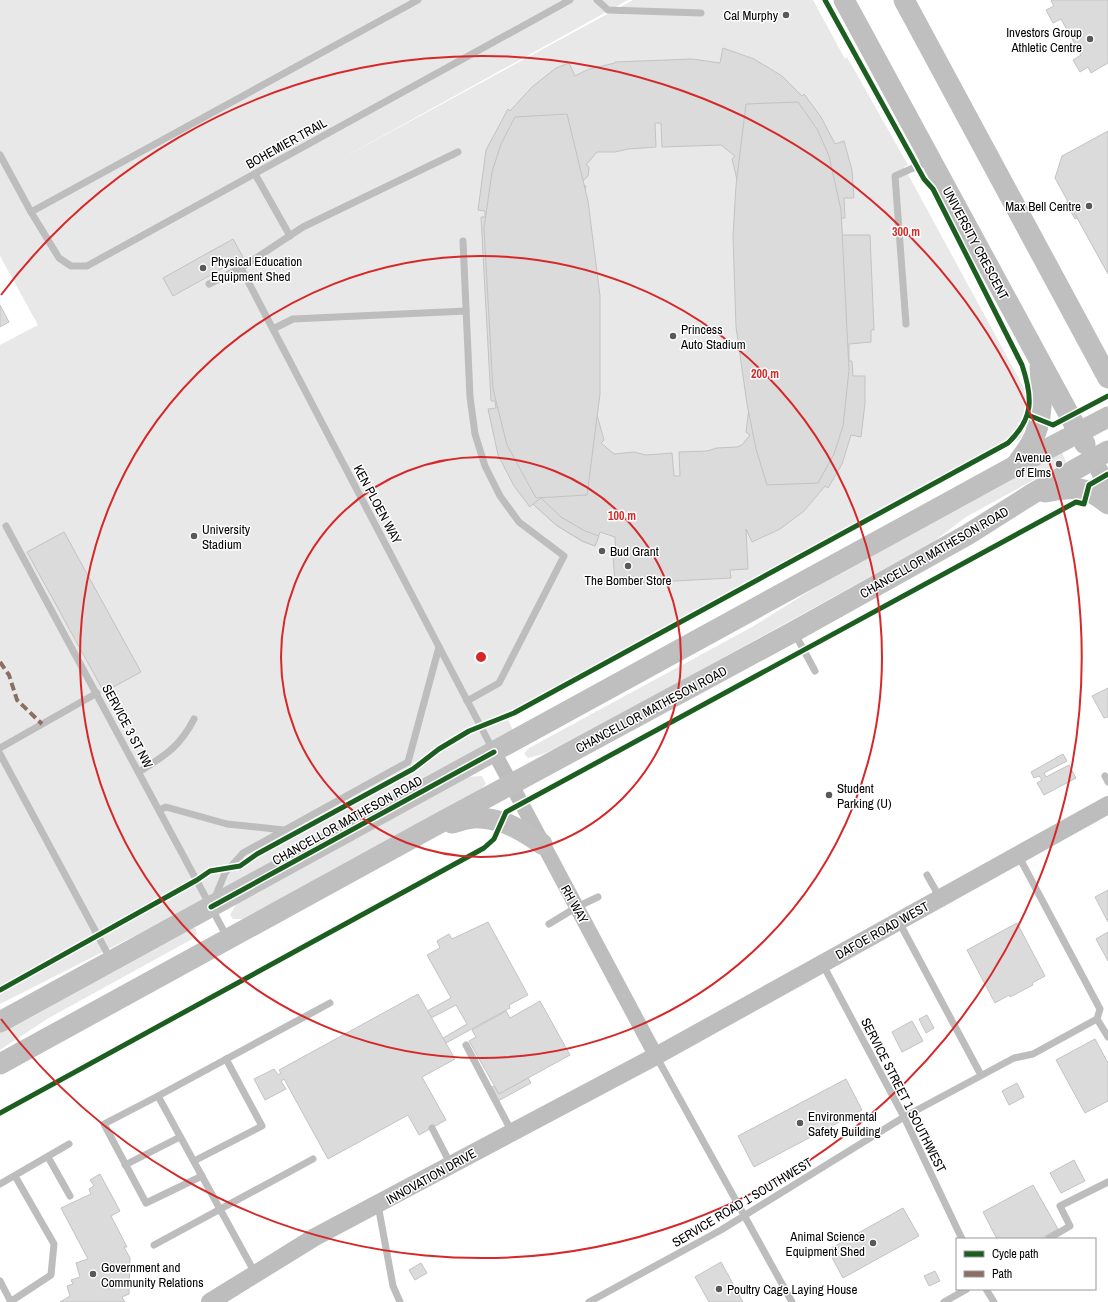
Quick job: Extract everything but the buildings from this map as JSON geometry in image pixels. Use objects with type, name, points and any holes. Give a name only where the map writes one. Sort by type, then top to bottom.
[{"type":"main road","name":"UNIVERSITY CRESCENT","points":[[844,0],[1078,432],[1100,455]]},
{"type":"main road","points":[[904,0],[1108,378]]},
{"type":"main road","points":[[1015,466],[1032,443],[1040,418],[1042,394],[1039,360]]},
{"type":"main road","name":"CHANCELLOR MATHESON ROAD","points":[[0,1022],[1015,466],[1108,417]]},
{"type":"main road","name":"CHANCELLOR MATHESON ROAD","points":[[0,1064],[434,826],[793,632],[967,535],[1032,494],[1100,455]]},
{"type":"main road","points":[[1032,494],[1073,487],[1097,495],[1108,504]]},
{"type":"main road","points":[[434,826],[479,818],[502,822],[519,828],[542,844]]},
{"type":"street","name":"UNIVERSITY CRESCENT","points":[[1100,455],[1108,487]]},
{"type":"street","name":"RH WAY","points":[[494,752],[656,1056]]},
{"type":"street","name":"DAFOE ROAD WEST","points":[[656,1056],[1108,805]]},
{"type":"street","name":"INNOVATION DRIVE","points":[[210,1302],[315,1237],[378,1205],[656,1056]]},
{"type":"lane","points":[[31,212],[418,0]]},
{"type":"lane","name":"BOHEMIER TRAIL","points":[[0,155],[31,212],[59,258],[71,266],[87,266],[570,0]]},
{"type":"lane","points":[[597,0],[608,10],[701,13]]},
{"type":"lane","points":[[208,284],[241,268],[303,227],[458,152]]},
{"type":"lane","points":[[906,324],[895,176],[931,160]]},
{"type":"lane","points":[[255,174],[290,236]]},
{"type":"lane","points":[[463,241],[470,397],[475,434],[484,466],[500,496],[519,522],[564,556],[499,683],[467,701]]},
{"type":"lane","name":"KEN PLOEN WAY","points":[[241,268],[494,752]]},
{"type":"lane","points":[[273,329],[293,319],[466,311]]},
{"type":"lane","name":"SERVICE 3 ST NW","points":[[6,526],[228,939]]},
{"type":"lane","points":[[793,632],[815,671]]},
{"type":"lane","points":[[211,907],[225,873],[243,853],[408,762],[439,647]]},
{"type":"lane","points":[[0,748],[97,693]]},
{"type":"lane","points":[[139,772],[170,753],[186,734],[194,719]]},
{"type":"lane","points":[[0,754],[112,960]]},
{"type":"lane","points":[[159,810],[166,807],[227,824],[285,830]]},
{"type":"lane","points":[[1018,855],[1100,1009],[1097,1020],[1108,1037]]},
{"type":"lane","points":[[927,876],[940,898]]},
{"type":"lane","points":[[549,924],[577,907],[598,897]]},
{"type":"lane","points":[[899,921],[981,1076]]},
{"type":"lane","name":"SERVICE STREET 1 SOUTHWEST","points":[[822,963],[904,1117],[962,1238]]},
{"type":"lane","points":[[202,1176],[146,1203],[104,1124],[330,1003]]},
{"type":"lane","name":"SERVICE ROAD 1 SOUTHWEST","points":[[589,1302],[721,1230],[904,1117],[1014,1058],[1033,1054],[1097,1020]]},
{"type":"lane","points":[[466,1045],[512,1132]]},
{"type":"lane","points":[[656,1056],[792,1302]]},
{"type":"lane","points":[[194,1162],[262,1126],[226,1059]]},
{"type":"lane","points":[[158,1096],[255,1273]]},
{"type":"lane","points":[[432,1128],[451,1165]]},
{"type":"lane","points":[[126,1165],[180,1137]]},
{"type":"lane","points":[[0,1184],[69,1144]]},
{"type":"lane","points":[[48,1157],[70,1196]]},
{"type":"lane","points":[[154,1245],[313,1159]]},
{"type":"lane","points":[[0,1281],[11,1302],[51,1275],[54,1244],[14,1176]]},
{"type":"lane","points":[[1050,1238],[1070,1226],[1060,1206],[1108,1182]]},
{"type":"lane","points":[[378,1205],[393,1286],[400,1302]]},
{"type":"lane","points":[[944,1302],[965,1290]]},
{"type":"lane","points":[[987,1290],[994,1302]]},
{"type":"shaded area","points":[[0,0],[628,0],[330,165],[633,0],[813,0],[845,59],[847,57],[908,165],[904,167],[1024,388],[1028,408],[1028,419],[1024,432],[1020,439],[508,720],[513,730],[162,922],[0,1004],[0,345],[38,325],[0,256]]},
{"type":"shaded area","points":[[1061,449],[1066,462],[966,517],[933,542],[568,743],[543,754],[528,758],[524,753],[529,748],[752,627],[861,559]]},
{"type":"shaded area","points":[[482,776],[486,784],[477,793],[243,919],[233,919],[230,915],[236,904],[463,777]]},
{"type":"shaded area","points":[[195,928],[197,933],[194,938],[47,1019],[0,1050],[0,1030],[183,929]]},
{"type":"marked path","points":[[0,662],[9,675],[17,700],[42,724]]},
{"type":"cycle path","points":[[0,990],[197,880],[210,871],[240,866],[257,854],[413,769],[439,749],[469,731],[514,713],[1008,443],[1017,434],[1023,425],[1029,407],[1028,388],[1022,365],[933,189],[924,179],[825,0]]},
{"type":"cycle path","points":[[1028,415],[1053,425],[1108,396]]},
{"type":"cycle path","points":[[0,1113],[484,848],[494,839],[506,812],[1076,502],[1084,504],[1089,485],[1108,474]]},
{"type":"cycle path","points":[[211,907],[494,752]]},
{"type":"place","name":"Cal Murphy","points":[[786,15]]},
{"type":"place","name":"Investors Group Athletic Centre","points":[[1090,39]]},
{"type":"place","name":"Max Bell Centre","points":[[1089,206]]},
{"type":"place","name":"Physical Education Equipment Shed","points":[[203,268]]},
{"type":"place","name":"Princess Auto Stadium","points":[[673,336]]},
{"type":"place","name":"Avenue of Elms","points":[[1059,464]]},
{"type":"place","name":"University Stadium","points":[[194,536]]},
{"type":"place","name":"Bud Grant","points":[[602,551]]},
{"type":"place","name":"The Bomber Store","points":[[628,566]]},
{"type":"place","name":"Student Parking (U)","points":[[829,795]]},
{"type":"place","name":"Environmental Safety Building","points":[[800,1123]]},
{"type":"place","name":"Animal Science Equipment Shed","points":[[873,1243]]},
{"type":"place","name":"Government and Community Relations","points":[[93,1274]]},
{"type":"place","name":"Poultry Cage Laying House","points":[[719,1289]]}]
